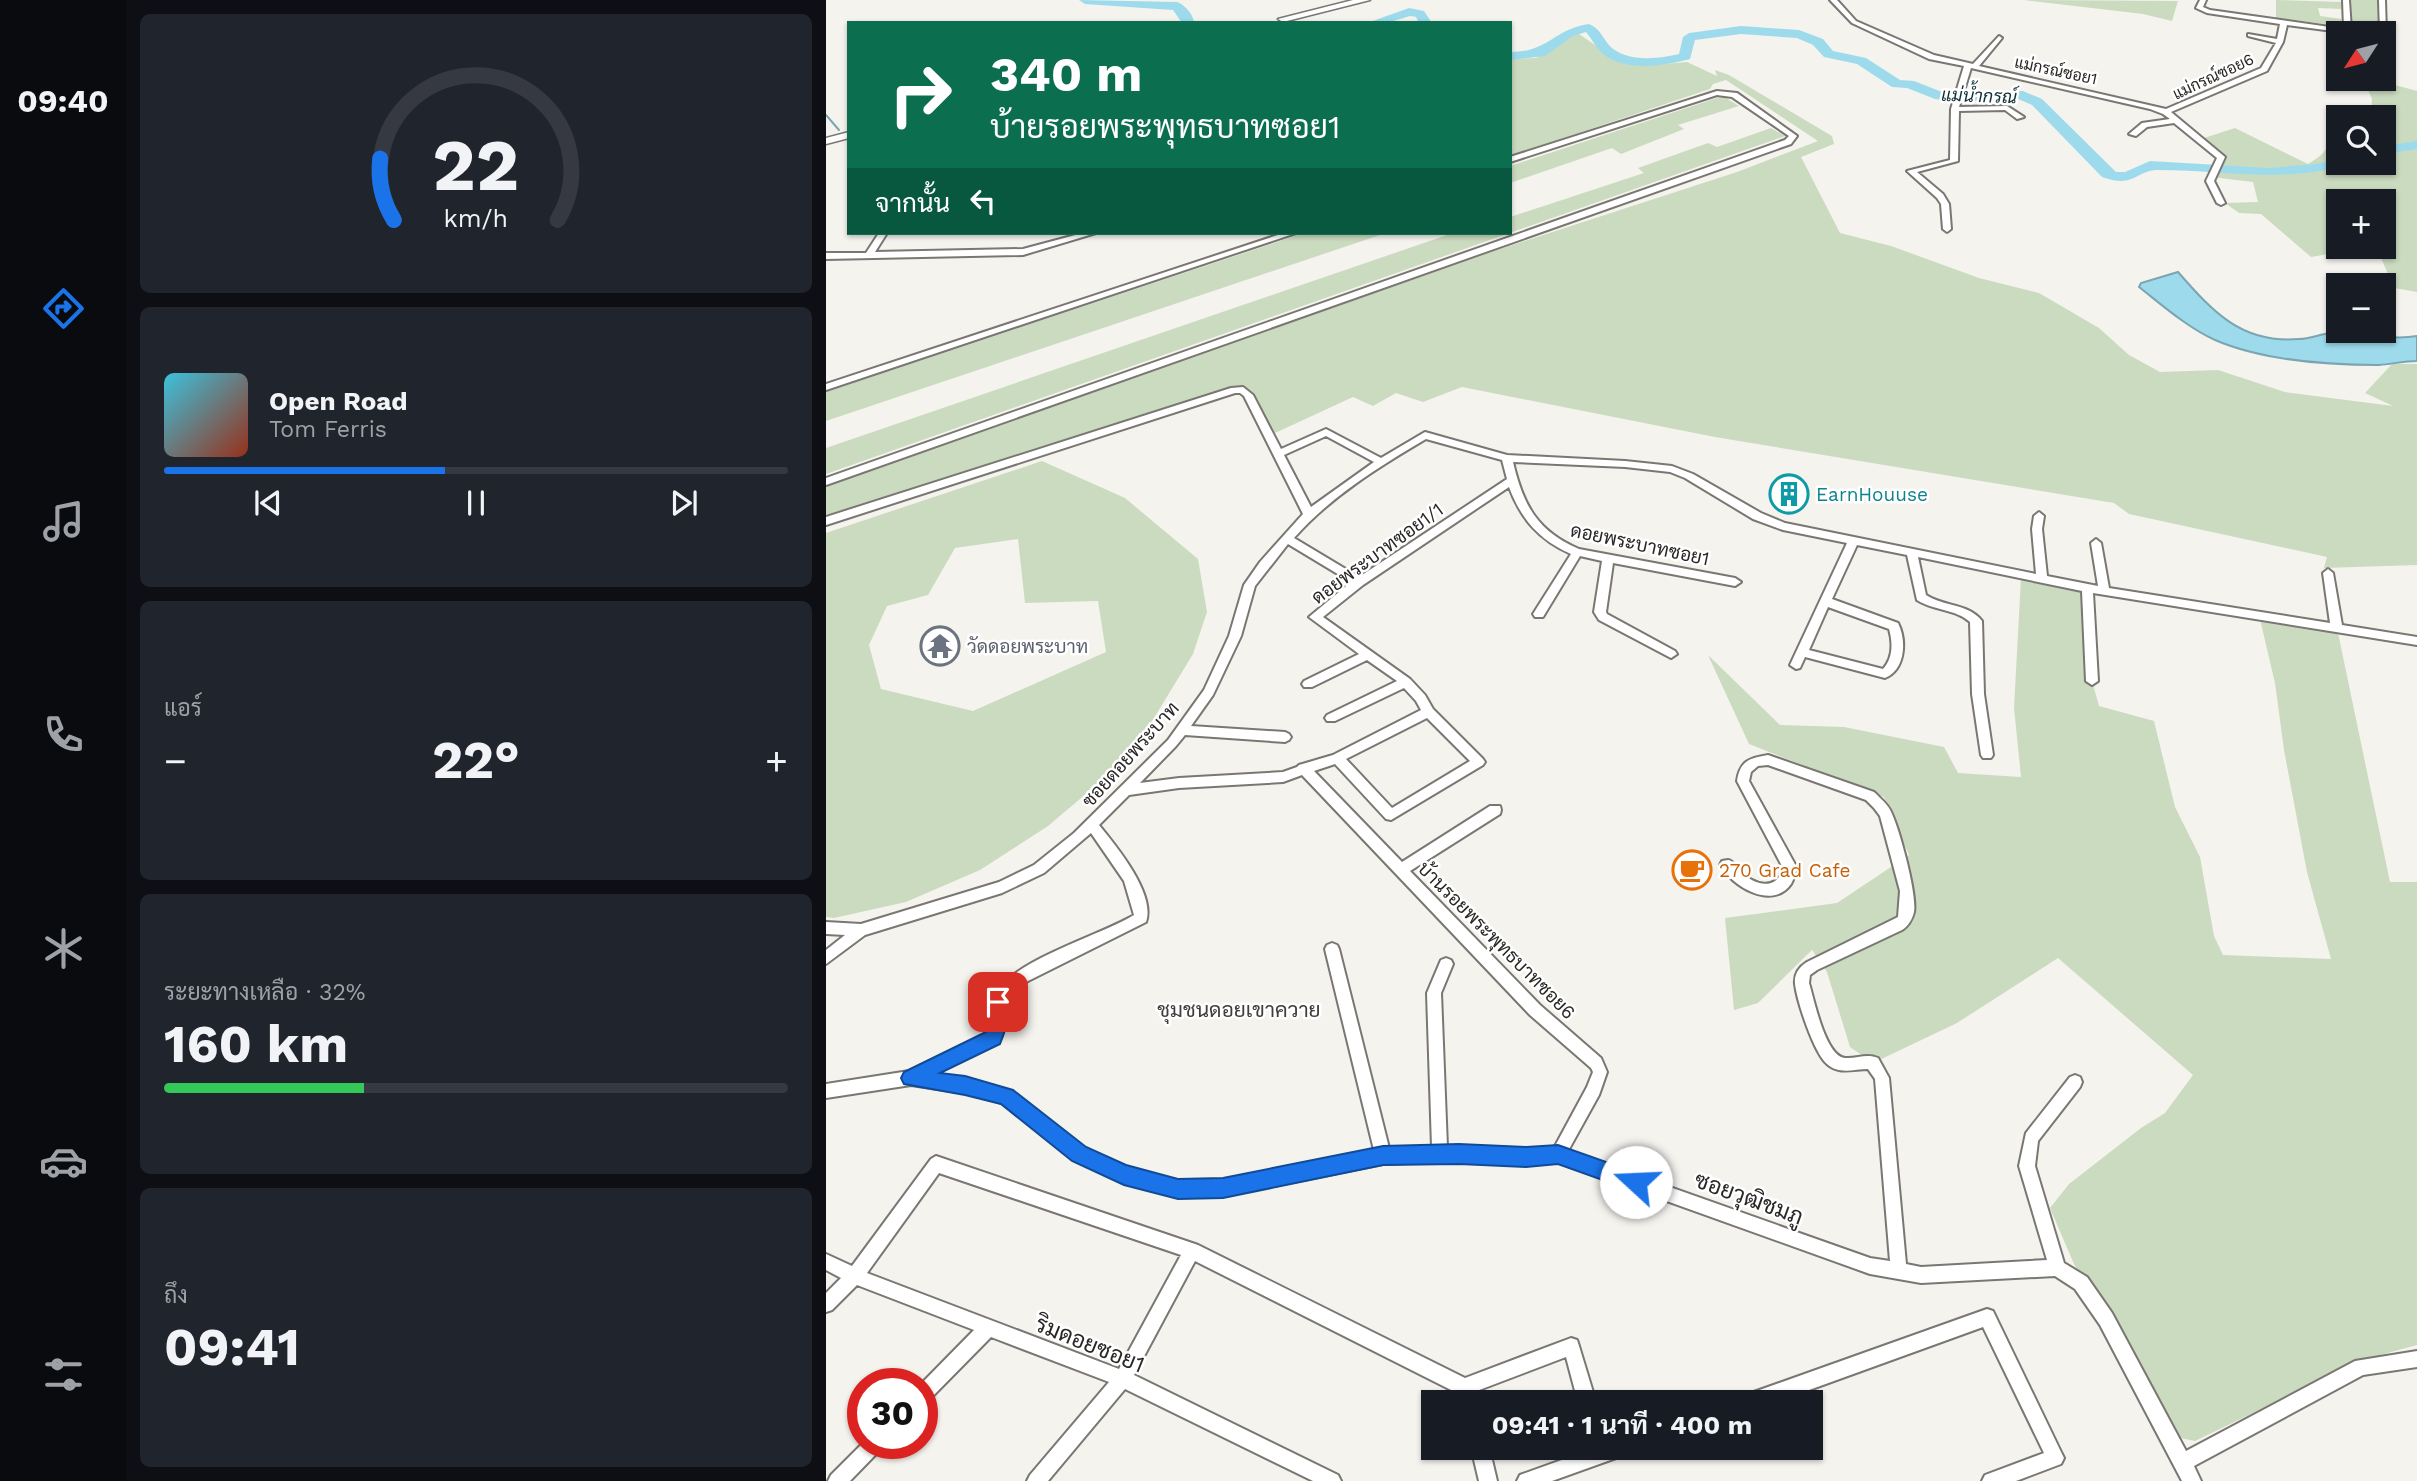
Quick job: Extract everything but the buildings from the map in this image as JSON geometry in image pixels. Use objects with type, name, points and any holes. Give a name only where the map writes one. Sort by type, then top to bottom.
[{"type":"main road","points":[[1283,19],[1343,0]]},
{"type":"main road","points":[[1276,21],[1365,0]]},
{"type":"main road","points":[[826,141],[847,136]]},
{"type":"street","name":"แม่กรณ์ซอย1","points":[[1833,0],[1854,22],[1932,57],[2104,94],[2166,112],[2221,157],[2210,181],[2221,203]]},
{"type":"street","points":[[2203,0],[2199,6],[2202,10],[2326,28]]},
{"type":"street","points":[[2346,0],[2347,21]]},
{"type":"street","points":[[2382,0],[2383,21]]},
{"type":"street","name":"แม่กรณ์ซอย6","points":[[2166,112],[2264,69],[2280,42],[2284,23]]},
{"type":"street","points":[[2250,35],[2280,42]]},
{"type":"street","points":[[1947,229],[1945,204],[1940,196],[1911,171],[1954,161],[1956,102],[1971,67],[2000,38]]},
{"type":"street","points":[[826,482],[1788,142],[1793,136],[1734,96],[1717,93],[1512,159]]},
{"type":"street","points":[[1956,102],[2007,108],[2020,117]]},
{"type":"street","points":[[2133,134],[2145,125],[2176,120]]},
{"type":"street","points":[[869,255],[882,235]]},
{"type":"street","points":[[826,256],[1023,252],[1085,235]]},
{"type":"street","points":[[826,387],[1286,235]]},
{"type":"street","points":[[826,521],[1234,390],[1244,390],[1248,395],[1309,514]]},
{"type":"street","points":[[1278,454],[1325,432],[1381,462]]},
{"type":"street","name":"ซอยดอยพระบาท","points":[[826,958],[861,930],[1002,887],[1039,869],[1092,825],[1181,730],[1209,692],[1235,636],[1250,585],[1288,538],[1309,514],[1381,462],[1425,435],[1507,458],[1672,469],[1770,521],[1853,541],[2087,588],[2417,641]]},
{"type":"street","name":"ดอยพระบาทซอย1","points":[[1507,458],[1511,481],[1520,501],[1539,530],[1553,542],[1577,552],[1735,582]]},
{"type":"street","name":"ดอยพระบาทซอย1/1","points":[[1337,758],[1391,816],[1479,762],[1428,712],[1421,698],[1406,682],[1315,617],[1359,582],[1511,481]]},
{"type":"street","points":[[2039,516],[2037,529],[2042,580]]},
{"type":"street","points":[[1288,538],[1359,582]]},
{"type":"street","points":[[1796,665],[1853,541]]},
{"type":"street","points":[[2096,543],[2104,591]]},
{"type":"street","points":[[1538,614],[1577,552]]},
{"type":"street","points":[[1912,553],[1921,597],[1930,604],[1965,612],[1976,621],[1978,694],[1987,755]]},
{"type":"street","points":[[1608,558],[1600,612],[1602,617],[1671,654]]},
{"type":"street","points":[[2328,573],[2337,628]]},
{"type":"street","points":[[2087,588],[2092,681]]},
{"type":"street","points":[[1802,652],[1885,674],[1895,664],[1898,633],[1894,626],[1825,601]]},
{"type":"street","points":[[1308,684],[1367,655]]},
{"type":"street","points":[[1331,718],[1406,682]]},
{"type":"street","points":[[1126,790],[1179,783],[1283,777],[1337,758],[1428,712]]},
{"type":"street","points":[[1181,730],[1285,737]]},
{"type":"street","points":[[1727,865],[1735,877],[1765,889],[1775,890],[1785,886],[1789,879],[1790,868],[1743,781],[1745,770],[1755,762],[1768,760],[1870,796],[1886,814],[1907,891],[1908,912],[1904,921],[1887,932],[1812,965],[1804,972],[1802,983],[1823,1049],[1829,1059],[1845,1064],[1862,1061],[1873,1063],[1882,1078],[1899,1272]]},
{"type":"street","name":"บ้านรอยพระพุทธบาทซอย6","points":[[1303,768],[1535,1010],[1596,1063],[1600,1072],[1597,1082],[1558,1155]]},
{"type":"street","points":[[1400,870],[1495,810]]},
{"type":"street","points":[[911,1078],[993,1037],[998,1026],[998,1002],[1008,987],[1062,956],[1126,929],[1141,918],[1140,901],[1129,873],[1092,825]]},
{"type":"street","points":[[826,928],[861,930]]},
{"type":"street","points":[[1332,949],[1383,1156]]},
{"type":"street","points":[[1440,1155],[1434,993],[1446,964]]},
{"type":"street","name":"ซอยวุฒิชมภู","points":[[826,1091],[911,1078],[965,1086],[1006,1097],[1079,1154],[1124,1175],[1178,1189],[1223,1188],[1383,1156],[1558,1155],[1870,1266],[1921,1275],[2057,1268]]},
{"type":"street","points":[[2075,1082],[2031,1138],[2027,1166],[2057,1268],[2081,1283],[2106,1319],[2192,1481]]},
{"type":"street","points":[[826,1304],[855,1276],[936,1164],[1192,1251],[1458,1390]]},
{"type":"street","points":[[1035,1481],[1123,1379],[1192,1251]]},
{"type":"street","name":"ริมดอยซอย1","points":[[826,1262],[855,1276],[1123,1379],[1332,1481]]},
{"type":"street","points":[[1784,1390],[1987,1317],[2056,1458],[1992,1481]]},
{"type":"street","points":[[938,1379],[988,1328]]},
{"type":"street","points":[[1475,1390],[1571,1346],[1584,1390]]},
{"type":"street","points":[[2181,1463],[2361,1367],[2417,1359]]},
{"type":"street","points":[[837,1481],[859,1459]]},
{"type":"street","points":[[1482,1460],[1488,1481]]},
{"type":"street","points":[[1526,1481],[1579,1460]]},
{"type":"green space","points":[[2024,0],[2178,1],[2172,21],[2143,14]]},
{"type":"green space","points":[[2276,0],[2342,2],[2342,9],[2318,8],[2320,16],[2341,21],[2326,21],[2326,24],[2276,18]]},
{"type":"green space","points":[[2346,0],[2381,0],[2384,21],[2348,21]]},
{"type":"green space","points":[[1576,32],[1617,60],[1655,65],[1687,62],[1717,76],[1715,70],[1729,75],[1832,136],[1834,144],[1801,157],[1840,233],[1891,246],[1979,278],[2039,293],[2099,328],[2129,355],[2160,372],[2218,370],[2285,392],[2393,406],[2365,393],[2392,364],[2417,364],[2417,565],[2324,568],[2327,557],[2129,514],[2114,503],[1715,437],[1462,387],[1423,402],[1396,393],[1373,406],[1353,397],[1275,433],[1236,388],[826,521],[826,482],[1214,345],[1219,347],[1497,250],[1737,172],[1818,141],[1726,80],[1713,84],[1710,89],[1512,155],[1512,59],[1536,58]]},
{"type":"green space","points":[[2396,85],[2417,91],[2417,292],[2396,288],[2396,273],[2388,273],[2382,259],[2396,259],[2396,189],[2326,189],[2326,254],[2311,257],[2261,214],[2239,213],[2225,203],[2258,202],[2253,182],[2211,177],[2222,157],[2201,139],[2235,128],[2308,164],[2326,149],[2326,175],[2396,175],[2396,105],[2372,105],[2368,91],[2396,91]]},
{"type":"green space","points":[[1723,96],[1739,106],[1678,125],[1684,129],[1621,154],[1612,148],[1512,182],[1512,165]]},
{"type":"green space","points":[[1771,128],[1785,136],[1512,232],[1512,216],[1644,173],[1638,168],[1708,143],[1717,147]]},
{"type":"green space","points":[[1298,235],[1380,235],[826,421],[826,392]]},
{"type":"green space","points":[[1447,235],[1504,235],[826,474],[826,448]]},
{"type":"green space","points":[[1042,461],[1125,498],[1198,559],[1207,612],[1193,654],[1143,736],[1100,782],[1048,826],[980,870],[906,902],[834,918],[826,917],[826,533]],"holes":[[[1018,539],[1025,603],[1098,601],[1106,652],[973,711],[881,689],[869,645],[887,606],[928,595],[955,548]]]},
{"type":"green space","points":[[2021,578],[2087,592],[2092,681],[2099,706],[2154,721],[2175,807],[2200,857],[2214,936],[2223,955],[2331,959],[2307,872],[2284,750],[2275,683],[2259,615],[2337,628],[2390,882],[2417,882],[2417,1345],[2362,1360],[2195,1441],[2176,1437],[2074,1264],[2050,1208],[2069,1184],[2141,1128],[2165,1113],[2193,1075],[2058,958],[1957,1023],[1873,1063],[1850,1047],[1827,972],[1812,950],[1758,1003],[1734,1010],[1725,918],[1837,903],[1909,855],[1884,797],[1749,744],[1708,655],[1780,725],[1844,727],[1944,747],[1958,773],[2021,777],[2014,708]]},
{"type":"water","points":[[2178,272],[2217,312],[2245,331],[2261,336],[2303,339],[2326,334],[2326,343],[2396,343],[2396,337],[2417,336],[2417,361],[2379,365],[2317,363],[2254,353],[2215,340],[2195,329],[2139,287],[2141,283]]},
{"type":"waterway","name":"แม่น้ำกรณ์","points":[[1085,0],[1177,6],[1188,21]]},
{"type":"waterway","name":"แม่น้ำกรณ์","points":[[1380,21],[1409,12],[1420,14],[1425,21]]},
{"type":"waterway","name":"แม่น้ำกรณ์","points":[[1512,56],[1540,53],[1568,34],[1589,28],[1607,50],[1617,57],[1636,61],[1668,60],[1685,56],[1689,37],[1741,30],[1799,34],[1818,42],[1829,54],[1861,61],[1897,84],[1909,84],[1940,96],[1961,98],[1988,94],[2018,94],[2037,102],[2107,174],[2113,176],[2129,176],[2150,165],[2245,172],[2292,171],[2326,166]]},
{"type":"waterway","points":[[826,115],[839,130]]},
{"type":"waterway","name":"แม่น้ำกรณ์","points":[[2396,148],[2417,145]]},
{"type":"place","name":"EarnHouuse","points":[[1789,494]]},
{"type":"place","name":"วัดดอยพระบาท","points":[[940,646]]},
{"type":"place","name":"270 Grad Cafe","points":[[1692,870]]},
{"type":"district","name":"ชุมชนดอยเขาควาย","points":[[1239,1010]]},
{"type":"route","points":[[998,1002],[998,1026],[993,1037],[911,1078],[965,1086],[1006,1097],[1079,1154],[1124,1175],[1178,1189],[1223,1188],[1383,1156],[1558,1155],[1636,1182]]}]
